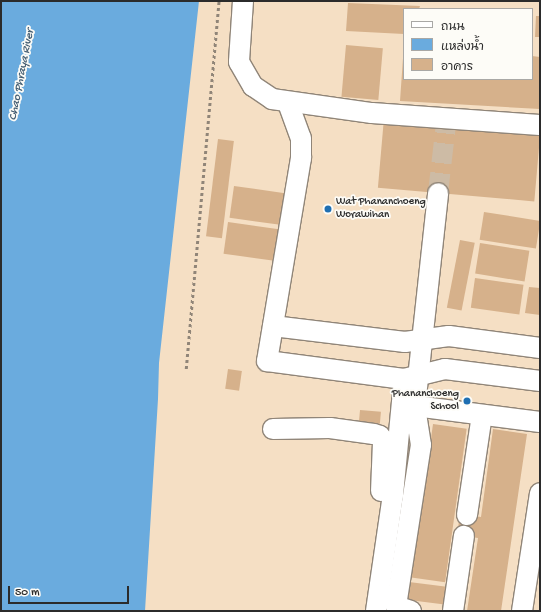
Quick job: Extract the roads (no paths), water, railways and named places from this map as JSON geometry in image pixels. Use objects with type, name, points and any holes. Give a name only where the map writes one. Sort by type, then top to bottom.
[{"type":"lane","points":[[243,1],[239,62],[253,86],[272,99],[288,103],[446,121],[540,125]]},
{"type":"lane","points":[[288,103],[301,138],[301,158],[267,361],[412,376],[445,369],[540,381]]},
{"type":"lane","points":[[376,611],[392,495],[412,376],[423,339],[438,193]]},
{"type":"lane","points":[[273,326],[405,342],[449,336],[540,348]]},
{"type":"lane","points":[[411,611],[396,606],[421,445],[412,376]]},
{"type":"lane","points":[[415,406],[540,422]]},
{"type":"lane","points":[[467,515],[482,415]]},
{"type":"lane","points":[[273,429],[330,428],[380,436],[383,442],[381,494],[392,495]]},
{"type":"lane","points":[[522,611],[540,493]]},
{"type":"lane","points":[[453,611],[464,536]]},
{"type":"water","name":"Chao Phraya River","points":[[1,1],[199,1],[159,363],[145,611],[1,611]]},
{"type":"tunnel","points":[[438,193],[446,124]]},
{"type":"place","name":"Wat Phananchoeng Worawihan","points":[[328,209]]},
{"type":"place","name":"Phananchoeng School","points":[[467,401]]}]
